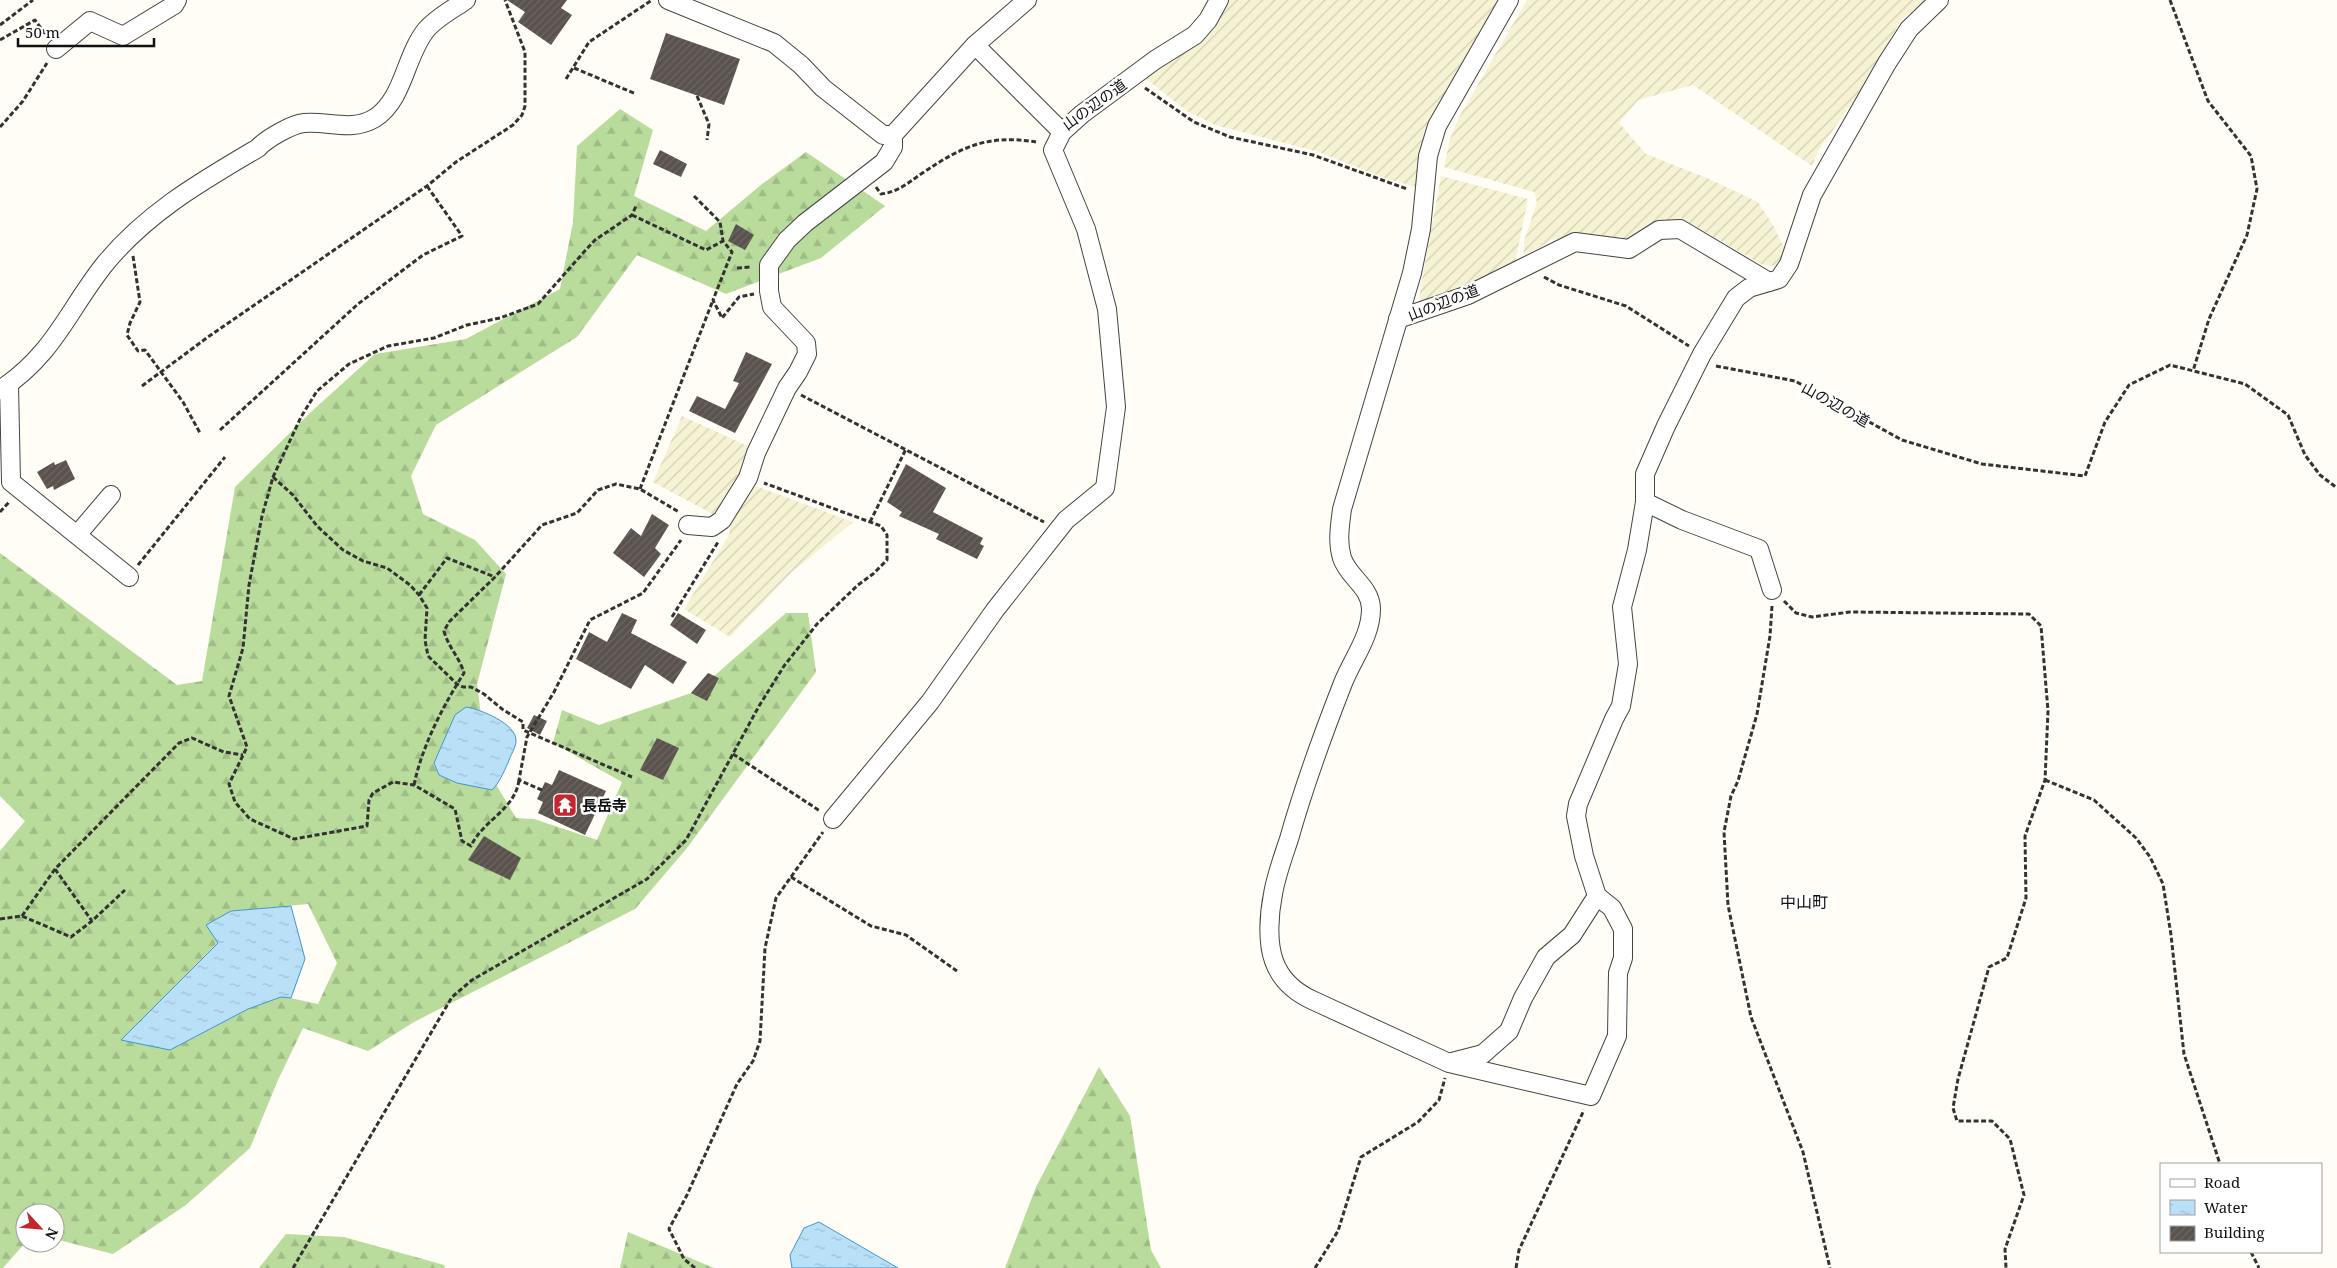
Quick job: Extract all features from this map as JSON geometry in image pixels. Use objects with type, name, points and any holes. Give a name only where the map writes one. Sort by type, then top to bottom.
[{"type":"street","points":[[56,49],[90,21],[123,36],[174,5],[177,0]]},
{"type":"street","points":[[129,577],[11,482],[4,387],[34,364],[58,334],[104,266],[125,243],[164,207],[258,148],[265,140],[303,123],[356,126],[375,118],[391,103],[409,61],[426,30],[466,0]]},
{"type":"street","points":[[668,0],[774,43],[801,65],[823,88],[883,135],[893,135]]},
{"type":"street","points":[[688,525],[712,526],[722,520],[748,478],[756,454],[787,388],[807,354],[806,343],[772,307],[769,290],[770,265],[788,240],[805,223],[884,162],[893,147],[893,135],[975,45],[1027,0]]},
{"type":"street","points":[[1128,79],[1195,36],[1208,20],[1219,0]]},
{"type":"street","points":[[1424,195],[1428,156],[1437,126],[1509,0]]},
{"type":"street","points":[[1398,319],[1342,509],[1339,536],[1342,559],[1354,578],[1368,594],[1371,609],[1366,635],[1344,680],[1302,793],[1273,893],[1270,944],[1274,962],[1284,980],[1294,992],[1448,1063],[1591,1096],[1617,1036],[1618,973],[1623,958],[1623,929],[1612,908],[1597,896],[1584,856],[1576,816],[1578,804],[1614,720],[1622,706],[1628,664],[1622,607],[1637,550],[1646,502],[1645,474],[1666,426],[1702,354],[1736,298],[1749,288],[1779,279],[1789,264],[1812,194],[1887,63],[1909,29],[1939,0]]},
{"type":"street","name":"山の辺の道","points":[[975,45],[1062,132],[1082,114],[1128,79]]},
{"type":"street","points":[[832,819],[930,702],[995,610],[1066,520],[1105,488],[1116,407],[1107,309],[1086,229],[1053,150],[1062,132]]},
{"type":"street","name":"山の辺の道","points":[[1398,319],[1412,273],[1421,229],[1424,195]]},
{"type":"street","points":[[1526,266],[1575,242],[1629,249],[1659,230],[1680,229],[1769,282]]},
{"type":"street","name":"山の辺の道","points":[[1398,319],[1468,295],[1526,266]]},
{"type":"street","points":[[77,535],[111,495]]},
{"type":"street","points":[[1646,502],[1682,520],[1759,549],[1772,590]]},
{"type":"street","points":[[1448,1063],[1483,1054],[1509,1031],[1523,998],[1546,957],[1572,935],[1597,896]]},
{"type":"path","points":[[0,24],[33,0]]},
{"type":"path","points":[[142,386],[427,186],[456,162],[513,125],[522,116],[524,106],[525,52],[505,0]]},
{"type":"path","points":[[566,79],[589,42],[653,0]]},
{"type":"path","points":[[2170,0],[2208,101],[2251,156],[2256,189],[2247,235],[2209,319],[2193,371]]},
{"type":"path","points":[[0,40],[36,20],[56,49],[23,101],[0,126]]},
{"type":"path","points":[[574,68],[636,94]]},
{"type":"path","name":"山の辺の道","points":[[1128,79],[1148,89],[1194,122],[1230,137],[1313,155],[1424,195]]},
{"type":"path","points":[[697,96],[709,124],[707,140]]},
{"type":"path","points":[[867,175],[881,194],[894,192],[952,153],[976,143],[1014,138],[1036,142]]},
{"type":"path","points":[[220,430],[358,304],[423,256],[462,236],[427,186]]},
{"type":"path","points":[[640,489],[732,252],[723,241],[720,222],[694,196]]},
{"type":"path","points":[[414,784],[418,767],[464,673],[461,663],[448,644],[444,631],[449,622],[542,525],[577,514],[598,490],[616,484],[640,489],[684,515],[688,525],[670,558],[643,593],[590,620],[554,692],[529,733],[518,791],[511,802],[476,834],[471,846],[462,841],[455,809],[414,784],[393,782],[373,793],[369,800],[367,826],[294,839],[250,819],[235,802],[229,784],[242,755],[248,747],[229,696],[243,648],[249,585],[262,516],[273,477],[301,417],[317,391],[349,364],[388,346],[434,338],[467,325],[500,318],[538,304],[596,240],[632,215],[636,206]]},
{"type":"path","points":[[632,215],[706,250],[723,241]]},
{"type":"path","points":[[125,243],[134,260],[140,302],[130,323],[127,335],[138,350],[144,350],[183,402],[200,433]]},
{"type":"path","name":"山の辺の道","points":[[1526,266],[1559,285],[1626,306],[1702,354],[1717,367],[1795,381],[1902,440],[1982,464],[2085,476],[2105,422],[2129,384],[2170,365],[2245,384],[2288,415],[2305,455],[2320,475],[2337,488]]},
{"type":"path","points":[[713,300],[722,318],[739,296],[769,290]]},
{"type":"path","points":[[787,388],[1059,530]]},
{"type":"path","points":[[870,522],[906,449]]},
{"type":"path","points":[[129,577],[225,456]]},
{"type":"path","points":[[273,477],[293,495],[317,526],[343,550],[363,561],[387,568],[410,585],[419,595],[427,608],[425,640],[428,656],[457,684],[463,687],[471,687],[484,694],[524,722],[523,730],[632,777]]},
{"type":"path","points":[[293,1268],[452,997],[472,980],[647,879],[686,840],[784,666],[812,631],[858,584],[873,574],[887,560],[887,535],[881,526],[748,478]]},
{"type":"path","points":[[672,617],[722,534],[722,520]]},
{"type":"path","points":[[419,595],[447,558],[495,576]]},
{"type":"path","points":[[1772,590],[1796,613],[1812,617],[1850,612],[2030,614],[2041,626],[2048,711],[2045,780],[2025,836],[2026,898],[2007,958],[1989,967],[1958,1080],[1953,1108],[1957,1122],[1992,1121],[2010,1139],[2024,1196],[2005,1249],[2006,1268]]},
{"type":"path","points":[[1772,590],[1770,636],[1757,714],[1738,782],[1731,796],[1724,832],[1728,905],[1751,1017],[1803,1152],[1830,1268]]},
{"type":"path","points":[[22,916],[55,869],[179,743],[192,738],[224,752],[242,755]]},
{"type":"path","points":[[695,1268],[684,1259],[668,1229],[674,1221],[738,1084],[753,1061],[760,1041],[765,948],[776,898],[832,819],[733,754]]},
{"type":"path","points":[[519,780],[542,790]]},
{"type":"path","points":[[2045,780],[2094,800],[2136,838],[2150,857],[2159,875],[2164,892],[2171,935],[2184,1054],[2220,1163]]},
{"type":"path","points":[[55,869],[92,921]]},
{"type":"path","points":[[791,877],[871,926],[906,935],[957,971]]},
{"type":"path","points":[[0,919],[22,916],[71,937],[92,921],[125,890]]},
{"type":"path","points":[[1315,1268],[1338,1231],[1361,1157],[1418,1122],[1439,1100],[1448,1063]]},
{"type":"path","points":[[1516,1268],[1519,1250],[1591,1096]]},
{"type":"path","points":[[2252,1253],[2259,1268]]},
{"type":"shaded area","points":[[1226,0],[1502,0],[1436,120],[1423,186],[1416,187],[1382,177],[1316,151],[1215,125],[1187,111],[1146,79],[1148,74],[1185,50],[1217,24]]},
{"type":"shaded area","points":[[1527,0],[1926,0],[1901,20],[1860,92],[1818,151],[1812,166],[1693,85],[1638,100],[1619,123],[1646,154],[1707,178],[1758,202],[1774,227],[1787,254],[1779,266],[1763,265],[1681,218],[1653,225],[1638,236],[1625,240],[1592,234],[1551,240],[1527,255],[1524,254],[1524,241],[1537,202],[1534,192],[1444,167],[1450,139],[1459,117]]},
{"type":"shaded area","points":[[1441,176],[1528,199],[1515,263],[1472,289],[1422,302],[1419,297]]},
{"type":"shaded area","points":[[682,416],[750,447],[741,471],[716,516],[653,482]]},
{"type":"shaded area","points":[[753,485],[853,522],[791,573],[730,637],[684,609],[729,535],[731,518]]},
{"type":"green space","points":[[620,109],[653,130],[634,196],[706,231],[762,184],[806,152],[885,206],[821,258],[726,294],[637,255],[577,337],[436,425],[411,476],[423,514],[475,540],[506,574],[477,684],[488,771],[516,818],[534,819],[597,840],[622,782],[553,743],[562,710],[599,725],[697,691],[786,613],[808,613],[816,672],[687,848],[635,909],[414,1022],[368,1051],[303,1028],[278,1080],[250,1148],[186,1205],[113,1254],[65,1242],[65,1203],[15,1203],[16,1253],[3,1268],[0,1268],[0,851],[25,821],[0,796],[0,553],[177,685],[202,681],[235,487],[311,412],[375,354],[466,339],[560,289],[573,222],[577,146]],"holes":[[[308,904],[337,963],[318,1004],[281,996],[248,1009],[122,1040],[218,942],[231,911]]]},
{"type":"green space","points":[[1099,1067],[1130,1116],[1151,1250],[1161,1268],[1005,1268],[1036,1187]]},
{"type":"green space","points":[[628,1232],[714,1268],[620,1268]]},
{"type":"green space","points":[[286,1234],[344,1237],[444,1265],[445,1268],[259,1268]]},
{"type":"water","points":[[466,707],[497,718],[511,729],[515,735],[514,749],[501,777],[492,790],[457,783],[439,775],[434,763],[455,715]]},
{"type":"water","points":[[291,906],[305,959],[291,998],[281,997],[248,1009],[170,1050],[121,1040],[218,943],[206,925],[231,911]]},
{"type":"water","points":[[819,1222],[898,1268],[792,1268],[790,1255],[804,1228]]},
{"type":"building","points":[[507,0],[567,0],[561,8],[572,15],[551,45],[518,22],[525,12]]},
{"type":"building","points":[[666,33],[740,59],[724,105],[650,79]]},
{"type":"building","points":[[660,150],[687,164],[681,177],[653,164]]},
{"type":"building","points":[[736,224],[754,235],[745,250],[728,241]]},
{"type":"building","points":[[746,352],[772,364],[735,433],[689,411],[697,396],[725,409],[739,383],[733,381]]},
{"type":"building","points":[[66,460],[75,479],[54,490],[53,486],[47,489],[37,472],[54,462],[55,465]]},
{"type":"building","points":[[906,464],[946,488],[933,512],[983,538],[980,544],[984,546],[977,559],[936,539],[939,534],[899,516],[902,512],[887,502]]},
{"type":"building","points":[[652,514],[669,525],[655,548],[661,554],[644,577],[613,553],[631,528],[641,536]]},
{"type":"building","points":[[622,613],[637,620],[631,633],[687,662],[673,684],[645,665],[631,689],[576,659],[589,632],[607,642]]},
{"type":"building","points":[[678,613],[706,630],[697,644],[670,625]]},
{"type":"building","points":[[708,673],[719,678],[707,701],[691,693]]},
{"type":"building","points":[[534,715],[547,721],[540,735],[527,728]]},
{"type":"building","points":[[657,738],[679,748],[663,780],[640,770]]},
{"type":"building","points":[[559,770],[606,791],[585,835],[538,813],[543,802],[537,799],[545,782],[552,785]]},
{"type":"building","points":[[484,836],[521,858],[510,880],[468,860]]},
{"type":"place","name":"長岳寺","points":[[565,805]]},
{"type":"district","name":"中山町","points":[[1804,902]]}]
